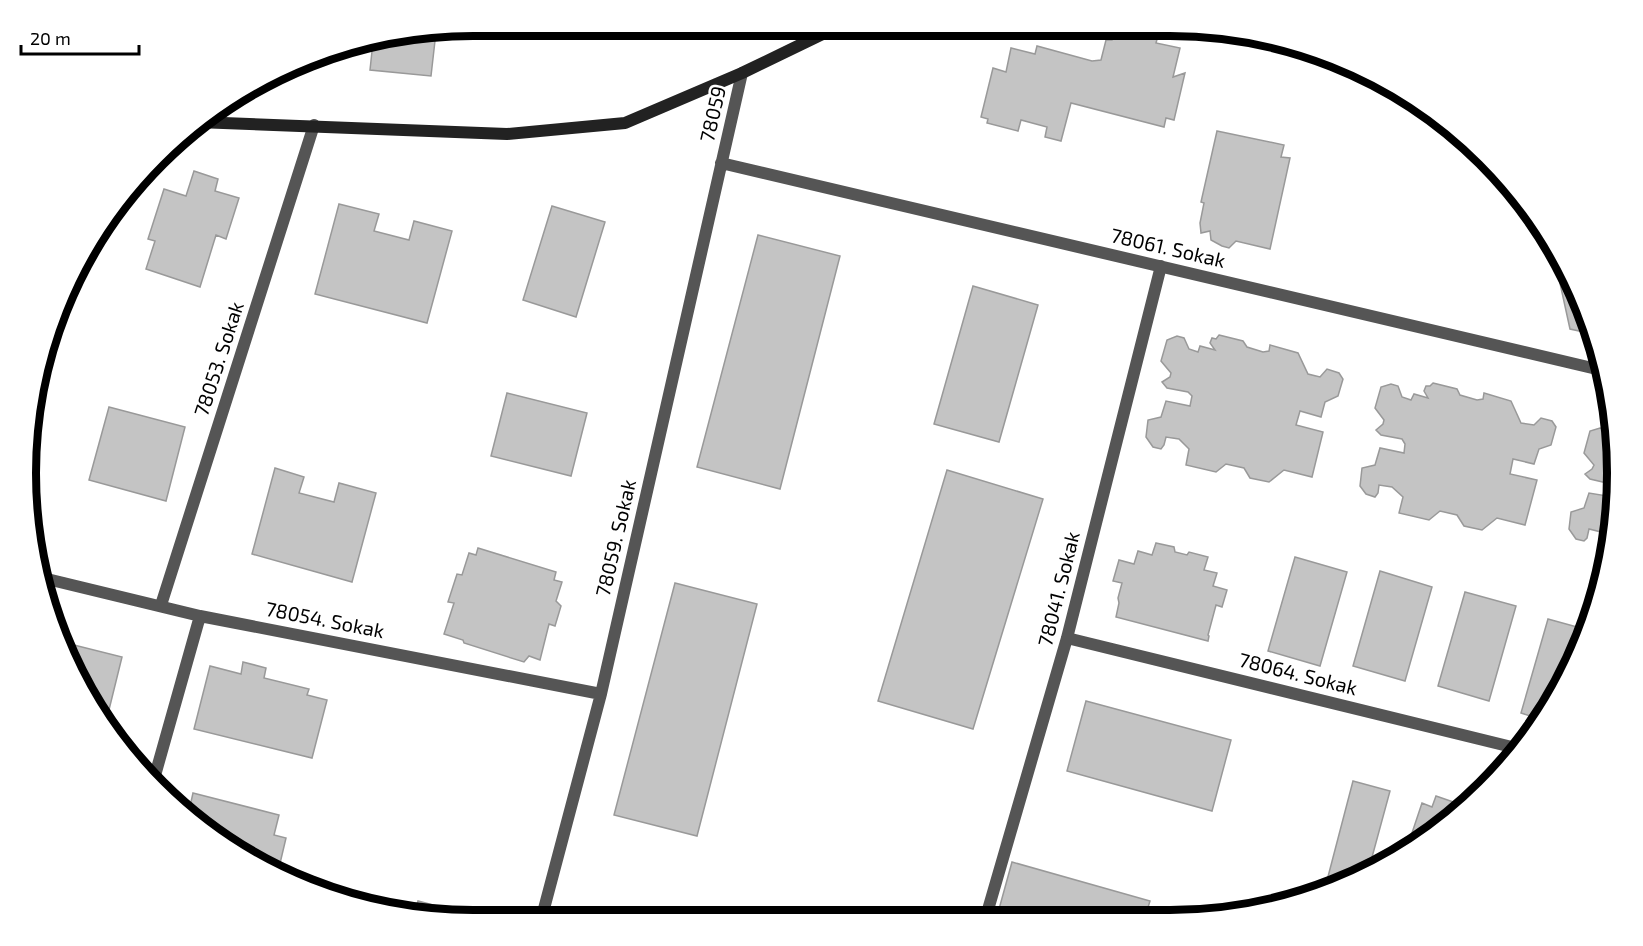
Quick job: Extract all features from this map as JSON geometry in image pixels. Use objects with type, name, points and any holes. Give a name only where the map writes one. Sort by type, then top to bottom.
[{"type":"main road","points":[[212,122],[507,134],[625,123],[742,73],[818,36]]},
{"type":"street","name":"78059","points":[[722,163],[742,73]]},
{"type":"street","name":"78053. Sokak","points":[[161,605],[314,125]]},
{"type":"street","name":"78061. Sokak","points":[[722,163],[1594,368]]},
{"type":"street","name":"78059. Sokak","points":[[544,910],[601,694],[722,163]]},
{"type":"street","name":"78041. Sokak","points":[[988,910],[1067,638],[1161,266]]},
{"type":"street","name":"78054. Sokak","points":[[49,579],[200,616],[601,694]]},
{"type":"street","points":[[156,773],[200,616]]},
{"type":"street","name":"78064. Sokak","points":[[1067,638],[1511,747]]},
{"type":"building","points":[[1113,36],[1158,36],[1156,43],[1180,48],[1173,77],[1185,73],[1174,120],[1166,118],[1164,127],[1071,103],[1061,141],[1045,137],[1047,127],[1021,120],[1018,131],[987,123],[988,119],[981,117],[993,68],[1006,72],[1011,48],[1035,54],[1037,46],[1092,61],[1101,60],[1106,40],[1112,40]]},
{"type":"building","points":[[435,38],[431,76],[370,70],[372,48]]},
{"type":"building","points":[[1217,131],[1284,145],[1281,157],[1290,158],[1270,249],[1236,241],[1229,248],[1211,240],[1210,231],[1201,233],[1200,223],[1204,203],[1201,202]]},
{"type":"building","points":[[194,171],[218,179],[215,191],[239,198],[226,239],[216,235],[200,287],[146,269],[155,241],[148,239],[164,189],[186,196]]},
{"type":"building","points":[[339,204],[379,214],[374,231],[409,240],[414,221],[452,231],[427,323],[315,294]]},
{"type":"building","points":[[552,206],[605,222],[576,317],[523,300]]},
{"type":"building","points":[[758,235],[840,256],[780,489],[697,467]]},
{"type":"building","points":[[1558,272],[1584,332],[1570,329]]},
{"type":"building","points":[[973,286],[1038,305],[999,442],[934,424]]},
{"type":"building","points":[[1219,335],[1243,341],[1247,347],[1263,352],[1269,351],[1270,345],[1298,353],[1308,374],[1320,377],[1327,369],[1339,373],[1343,379],[1338,396],[1325,402],[1321,417],[1300,411],[1296,425],[1323,432],[1312,477],[1284,470],[1269,482],[1250,478],[1244,468],[1226,464],[1216,472],[1186,465],[1189,449],[1179,439],[1166,437],[1161,449],[1153,447],[1146,437],[1148,420],[1161,417],[1166,401],[1190,406],[1192,396],[1188,392],[1167,388],[1162,382],[1170,377],[1171,373],[1161,361],[1167,340],[1177,336],[1184,338],[1189,349],[1198,352],[1200,346],[1215,350],[1210,343],[1212,338],[1216,339]]},
{"type":"building","points":[[1433,383],[1457,389],[1460,395],[1477,400],[1483,399],[1484,393],[1511,401],[1521,423],[1534,425],[1541,418],[1552,421],[1556,427],[1551,445],[1539,449],[1534,464],[1513,459],[1510,474],[1537,480],[1525,525],[1497,518],[1482,530],[1464,526],[1457,515],[1440,511],[1429,520],[1399,513],[1403,497],[1392,487],[1379,485],[1375,497],[1366,494],[1360,486],[1362,468],[1375,465],[1380,448],[1404,453],[1405,444],[1402,439],[1381,435],[1376,430],[1384,420],[1375,408],[1381,387],[1391,384],[1398,386],[1402,397],[1411,400],[1414,394],[1428,398],[1424,391],[1426,386]]},
{"type":"building","points":[[507,393],[587,413],[571,476],[491,456]]},
{"type":"building","points":[[109,407],[185,427],[166,501],[89,480]]},
{"type":"building","points":[[1604,429],[1607,483],[1590,479],[1585,474],[1594,465],[1584,453],[1590,431]]},
{"type":"building","points":[[275,468],[304,477],[299,493],[334,502],[339,483],[376,493],[352,582],[252,554]]},
{"type":"building","points":[[947,470],[1043,499],[973,729],[878,701]]},
{"type":"building","points":[[1589,493],[1606,496],[1606,502],[1603,533],[1589,529],[1584,541],[1576,539],[1569,529],[1571,512],[1584,508]]},
{"type":"building","points":[[1156,543],[1174,547],[1175,552],[1187,555],[1189,552],[1208,557],[1204,570],[1217,573],[1213,586],[1227,590],[1222,607],[1216,605],[1208,641],[1116,617],[1122,583],[1113,581],[1119,560],[1134,564],[1138,551],[1152,555]]},
{"type":"building","points":[[478,548],[556,572],[554,580],[562,582],[556,601],[561,606],[555,626],[549,624],[540,660],[529,656],[524,662],[464,643],[463,640],[444,634],[454,603],[448,602],[457,574],[462,575],[469,553],[476,555]]},
{"type":"building","points":[[1295,557],[1347,572],[1320,666],[1268,651]]},
{"type":"building","points":[[1380,571],[1432,587],[1405,681],[1353,666]]},
{"type":"building","points":[[675,583],[757,604],[697,836],[614,815]]},
{"type":"building","points":[[1465,592],[1516,606],[1489,701],[1438,686]]},
{"type":"building","points":[[1548,619],[1579,627],[1562,666],[1533,716],[1521,713]]},
{"type":"building","points":[[71,644],[122,657],[108,713]]},
{"type":"building","points":[[243,662],[266,668],[264,678],[309,689],[307,695],[327,700],[312,758],[194,729],[210,666],[241,674]]},
{"type":"building","points":[[1086,701],[1231,740],[1212,811],[1067,771]]},
{"type":"building","points":[[1353,781],[1390,791],[1371,860],[1327,881]]},
{"type":"building","points":[[193,793],[279,815],[274,835],[286,838],[280,865],[230,836],[190,806]]},
{"type":"building","points":[[1436,796],[1457,803],[1410,838],[1422,803],[1432,807]]},
{"type":"building","points":[[1012,862],[1150,901],[1147,910],[999,910]]},
{"type":"building","points":[[418,901],[448,909],[444,909],[417,906]]}]
